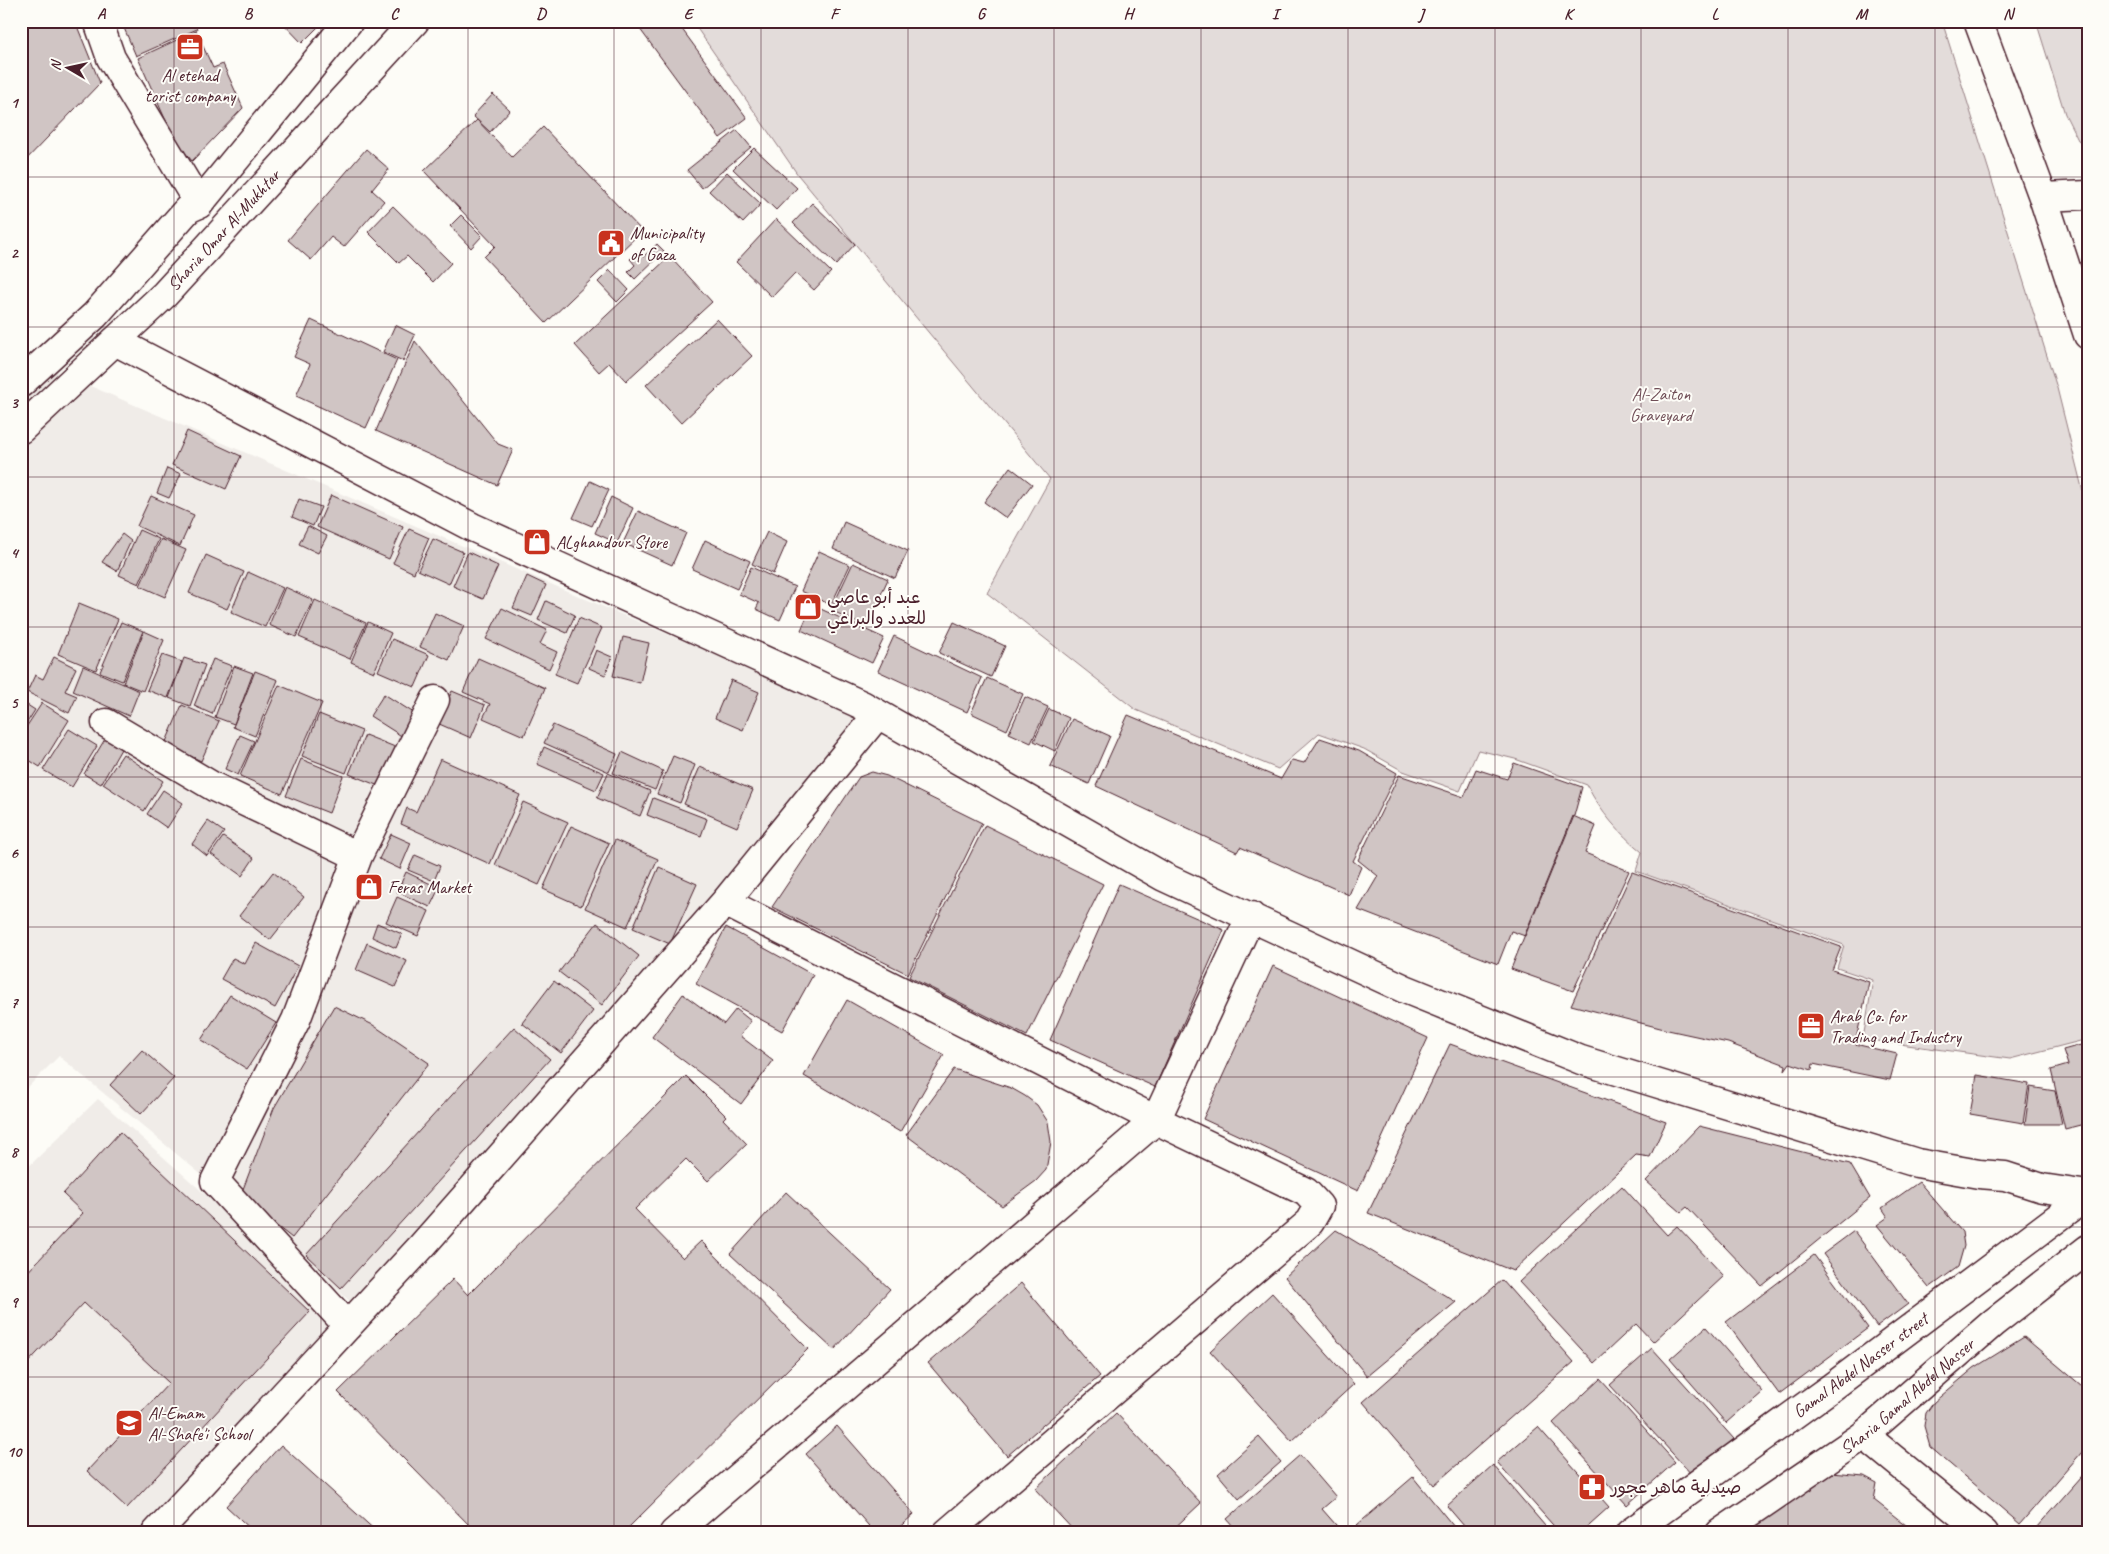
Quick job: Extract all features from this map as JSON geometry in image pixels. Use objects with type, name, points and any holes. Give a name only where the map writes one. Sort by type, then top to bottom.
[{"type":"street","points":[[98,21],[111,58],[199,204]]},
{"type":"street","name":"Sharia Omar Al-Mukhtar","points":[[21,383],[95,315],[188,209],[199,204],[349,21]]},
{"type":"street","name":"Sharia Omar Al-Mukhtar","points":[[21,429],[165,294],[415,21]]},
{"type":"street","points":[[1978,21],[2043,196],[2088,335]]},
{"type":"street","points":[[2043,196],[2088,195]]},
{"type":"street","points":[[115,341],[472,527],[878,714],[1164,877],[1405,989],[1581,1060],[1918,1163],[1972,1173],[2005,1176],[2042,1188],[2088,1195]]},
{"type":"street","points":[[348,1326],[215,1181],[296,1020],[358,856],[435,700]]},
{"type":"street","points":[[156,1533],[421,1247],[726,902],[878,714]]},
{"type":"street","points":[[106,723],[214,787],[358,856]]},
{"type":"street","points":[[726,902],[1156,1120],[1306,1192],[1318,1206],[1310,1222],[947,1533]]},
{"type":"street","points":[[674,1533],[1156,1120],[1251,916]]},
{"type":"street","name":"Gamal Abdel Nasser street","points":[[1630,1533],[1832,1387],[2088,1195]]},
{"type":"street","name":"Sharia Gamal Abdel Nasser","points":[[1720,1533],[1864,1435],[1993,1324],[2088,1249]]},
{"type":"street","points":[[1864,1435],[1984,1533]]},
{"type":"shaded area","name":"Feras Market","points":[[53,370],[865,719],[353,1304],[293,1251],[59,1056],[21,1094],[21,401]]},
{"type":"shaded area","name":"Al-Emam Al-Shafe'i School","points":[[98,1099],[339,1313],[135,1533],[21,1533],[21,1174]]},
{"type":"green space","name":"Al-Zaiton Graveyard","points":[[692,21],[1942,21],[2057,388],[2088,512],[2088,1039],[2010,1059],[1863,1039],[1873,980],[1837,968],[1844,945],[1636,871],[1642,852],[1611,822],[1587,785],[1515,759],[1478,750],[1460,791],[1403,771],[1364,749],[1319,733],[1278,769],[1136,710],[987,593],[1050,479],[798,175]]},
{"type":"green space","points":[[2036,21],[2088,21],[2088,147],[2078,140],[2065,114]]},
{"type":"building","points":[[21,21],[75,21],[100,83],[21,165]]},
{"type":"building","points":[[121,21],[194,21],[197,29],[136,56]]},
{"type":"building","points":[[281,21],[324,21],[302,43]]},
{"type":"building","points":[[634,21],[676,21],[747,118],[720,138]]},
{"type":"building","points":[[196,31],[213,68],[223,64],[243,108],[192,161],[174,139],[138,58]]},
{"type":"building","points":[[493,94],[510,110],[490,132],[473,116]]},
{"type":"building","points":[[477,120],[512,157],[543,127],[642,231],[546,323],[484,257],[495,246],[424,171]]},
{"type":"building","points":[[737,130],[751,147],[702,188],[687,170]]},
{"type":"building","points":[[754,148],[797,188],[776,210],[733,169]]},
{"type":"building","points":[[366,149],[389,169],[372,190],[384,201],[344,247],[331,237],[311,260],[288,240]]},
{"type":"building","points":[[727,172],[761,204],[743,223],[709,191]]},
{"type":"building","points":[[812,203],[855,244],[836,265],[793,223]]},
{"type":"building","points":[[393,206],[451,263],[433,282],[407,256],[399,263],[368,232]]},
{"type":"building","points":[[461,215],[482,236],[471,248],[450,226]]},
{"type":"building","points":[[776,219],[831,272],[814,290],[795,273],[772,297],[736,262]]},
{"type":"building","points":[[657,244],[664,251],[635,279],[628,272],[635,265],[630,259],[638,252],[643,257]]},
{"type":"building","points":[[670,256],[712,302],[626,381],[609,363],[599,372],[575,345]]},
{"type":"building","points":[[610,270],[629,290],[617,302],[598,282]]},
{"type":"building","points":[[717,319],[752,356],[681,423],[646,385]]},
{"type":"building","points":[[311,320],[397,360],[366,428],[296,396],[310,364],[294,357]]},
{"type":"building","points":[[395,325],[415,335],[403,361],[383,352]]},
{"type":"building","points":[[415,341],[498,444],[513,450],[497,485],[376,431]]},
{"type":"building","points":[[187,431],[241,456],[226,489],[172,465]]},
{"type":"building","points":[[1010,467],[1032,484],[1006,518],[984,502]]},
{"type":"building","points":[[167,468],[181,474],[169,498],[157,493]]},
{"type":"building","points":[[590,481],[609,490],[592,526],[573,518]]},
{"type":"building","points":[[331,495],[403,527],[389,559],[317,527]]},
{"type":"building","points":[[151,496],[194,515],[180,546],[137,526]]},
{"type":"building","points":[[611,497],[633,508],[617,543],[595,533]]},
{"type":"building","points":[[299,499],[321,507],[313,526],[292,517]]},
{"type":"building","points":[[638,511],[686,533],[672,565],[623,543]]},
{"type":"building","points":[[844,522],[908,551],[895,578],[833,549]]},
{"type":"building","points":[[308,526],[327,536],[318,553],[299,544]]},
{"type":"building","points":[[409,529],[429,538],[414,573],[393,563]]},
{"type":"building","points":[[139,530],[159,539],[139,584],[119,575]]},
{"type":"building","points":[[767,532],[787,542],[773,574],[752,564]]},
{"type":"building","points":[[122,534],[131,541],[117,571],[102,562]]},
{"type":"building","points":[[161,539],[186,550],[165,597],[140,586]]},
{"type":"building","points":[[433,539],[463,552],[449,584],[418,570]]},
{"type":"building","points":[[705,540],[750,561],[737,589],[692,569]]},
{"type":"building","points":[[819,551],[850,565],[831,605],[801,591]]},
{"type":"building","points":[[468,552],[498,566],[483,599],[453,586]]},
{"type":"building","points":[[206,555],[244,572],[227,609],[189,593]]},
{"type":"building","points":[[853,563],[888,579],[866,627],[831,610]]},
{"type":"building","points":[[751,567],[795,587],[780,620],[756,609],[759,603],[739,594]]},
{"type":"building","points":[[248,572],[283,588],[265,627],[231,612]]},
{"type":"building","points":[[527,576],[546,585],[532,616],[513,608]]},
{"type":"building","points":[[285,587],[313,600],[296,637],[269,625]]},
{"type":"building","points":[[315,600],[366,623],[350,659],[299,637]]},
{"type":"building","points":[[546,601],[575,615],[567,633],[538,620]]},
{"type":"building","points":[[79,603],[118,619],[96,670],[58,654]]},
{"type":"building","points":[[812,605],[884,638],[872,663],[801,630]]},
{"type":"building","points":[[502,608],[547,630],[540,644],[557,652],[549,669],[486,639]]},
{"type":"building","points":[[435,613],[464,626],[449,660],[420,647]]},
{"type":"building","points":[[579,618],[602,628],[577,683],[555,674]]},
{"type":"building","points":[[121,622],[143,631],[122,681],[100,672]]},
{"type":"building","points":[[368,622],[391,633],[374,672],[351,662]]},
{"type":"building","points":[[954,622],[1005,646],[991,677],[939,653]]},
{"type":"building","points":[[144,631],[164,640],[143,691],[123,683]]},
{"type":"building","points":[[894,636],[982,678],[967,712],[878,671]]},
{"type":"building","points":[[623,637],[649,643],[640,683],[613,676]]},
{"type":"building","points":[[392,639],[429,655],[415,687],[378,671]]},
{"type":"building","points":[[596,650],[612,657],[605,675],[589,668]]},
{"type":"building","points":[[162,655],[182,662],[168,698],[147,690]]},
{"type":"building","points":[[54,657],[76,668],[65,691],[77,696],[69,713],[27,692],[35,675],[43,679]]},
{"type":"building","points":[[184,658],[205,665],[190,706],[169,698]]},
{"type":"building","points":[[478,658],[545,688],[524,736],[483,718],[490,704],[463,692]]},
{"type":"building","points":[[213,659],[232,666],[212,714],[194,706]]},
{"type":"building","points":[[83,666],[139,691],[129,716],[73,691]]},
{"type":"building","points":[[234,666],[253,673],[234,724],[215,717]]},
{"type":"building","points":[[255,671],[278,680],[255,736],[233,727]]},
{"type":"building","points":[[987,678],[1023,694],[1007,730],[971,713]]},
{"type":"building","points":[[731,680],[759,692],[743,730],[715,718]]},
{"type":"building","points":[[279,685],[322,703],[282,794],[240,776]]},
{"type":"building","points":[[452,691],[485,705],[471,738],[437,723]]},
{"type":"building","points":[[384,694],[417,715],[403,737],[370,716]]},
{"type":"building","points":[[1025,697],[1048,707],[1031,743],[1009,733]]},
{"type":"building","points":[[21,701],[35,710],[21,732]]},
{"type":"building","points":[[42,703],[69,720],[40,767],[21,755],[21,735]]},
{"type":"building","points":[[182,705],[219,721],[201,761],[165,744]]},
{"type":"building","points":[[1049,709],[1069,718],[1055,751],[1034,741]]},
{"type":"building","points":[[319,714],[362,731],[346,773],[302,756]]},
{"type":"building","points":[[1128,715],[1281,779],[1292,760],[1304,763],[1320,738],[1359,751],[1397,773],[1353,861],[1361,867],[1349,895],[1240,847],[1237,852],[1096,786]]},
{"type":"building","points":[[1072,719],[1110,736],[1089,784],[1050,766]]},
{"type":"building","points":[[553,725],[617,754],[609,772],[544,743]]},
{"type":"building","points":[[69,729],[97,746],[72,787],[43,770]]},
{"type":"building","points":[[240,735],[254,741],[238,775],[225,769]]},
{"type":"building","points":[[365,735],[405,751],[389,790],[349,774]]},
{"type":"building","points":[[105,739],[121,749],[101,784],[84,774]]},
{"type":"building","points":[[544,747],[604,773],[596,790],[537,764]]},
{"type":"building","points":[[622,752],[663,771],[655,790],[613,773]]},
{"type":"building","points":[[123,754],[163,781],[144,811],[103,784]]},
{"type":"building","points":[[673,756],[695,765],[680,803],[657,794]]},
{"type":"building","points":[[301,759],[343,776],[329,813],[286,796]]},
{"type":"building","points":[[440,759],[520,795],[490,864],[401,824],[407,808],[416,812]]},
{"type":"building","points":[[1514,763],[1582,787],[1574,816],[1525,936],[1511,931],[1498,964],[1358,910],[1378,876],[1358,860],[1399,775],[1464,797],[1476,769],[1507,779]]},
{"type":"building","points":[[700,767],[753,790],[737,827],[684,804]]},
{"type":"building","points":[[872,772],[887,776],[982,823],[908,974],[772,907],[859,777]]},
{"type":"building","points":[[608,773],[650,791],[640,816],[597,798]]},
{"type":"building","points":[[163,790],[183,803],[167,828],[147,814]]},
{"type":"building","points":[[653,798],[707,819],[701,836],[647,815]]},
{"type":"building","points":[[523,802],[568,822],[539,885],[495,865]]},
{"type":"building","points":[[1573,816],[1596,826],[1585,853],[1629,871],[1573,991],[1511,969]]},
{"type":"building","points":[[208,821],[224,832],[207,856],[192,844]]},
{"type":"building","points":[[985,825],[1103,884],[1027,1036],[909,977]]},
{"type":"building","points":[[571,826],[609,843],[581,906],[543,889]]},
{"type":"building","points":[[391,834],[411,843],[400,869],[379,859]]},
{"type":"building","points":[[223,837],[254,858],[242,876],[211,854]]},
{"type":"building","points":[[615,840],[658,859],[627,927],[585,908]]},
{"type":"building","points":[[415,855],[440,866],[434,881],[408,870]]},
{"type":"building","points":[[659,867],[697,884],[670,944],[633,928]]},
{"type":"building","points":[[273,872],[304,897],[270,940],[239,916]]},
{"type":"building","points":[[406,872],[439,888],[430,907],[397,892]]},
{"type":"building","points":[[1632,872],[1841,947],[1832,970],[1869,982],[1855,1044],[1897,1054],[1890,1080],[1813,1064],[1812,1070],[1790,1063],[1785,1070],[1786,1065],[1728,1043],[1571,1005]]},
{"type":"building","points":[[1119,884],[1224,930],[1155,1087],[1050,1040]]},
{"type":"building","points":[[397,897],[429,911],[418,936],[386,922]]},
{"type":"building","points":[[377,923],[402,934],[396,948],[372,937]]},
{"type":"building","points":[[597,923],[639,956],[602,1005],[559,972]]},
{"type":"building","points":[[726,927],[813,975],[782,1031],[696,984]]},
{"type":"building","points":[[256,943],[298,966],[275,1008],[221,979],[233,958],[245,964]]},
{"type":"building","points":[[367,943],[407,961],[395,987],[356,970]]},
{"type":"building","points":[[1273,966],[1428,1038],[1358,1191],[1203,1119]]},
{"type":"building","points":[[554,981],[593,1011],[561,1053],[522,1023]]},
{"type":"building","points":[[683,994],[724,1024],[736,1009],[751,1021],[740,1036],[773,1061],[741,1104],[652,1037]]},
{"type":"building","points":[[230,995],[276,1023],[247,1069],[201,1040]]},
{"type":"building","points":[[847,1000],[944,1055],[900,1132],[804,1076]]},
{"type":"building","points":[[334,1006],[373,1025],[429,1063],[292,1238],[240,1197],[274,1108]]},
{"type":"building","points":[[514,1027],[550,1059],[341,1288],[306,1255]]},
{"type":"building","points":[[2088,1043],[2088,1123],[2065,1129],[2051,1070],[2068,1065],[2063,1050]]},
{"type":"building","points":[[1450,1044],[1666,1122],[1650,1157],[1636,1155],[1513,1271],[1368,1213]]},
{"type":"building","points":[[142,1050],[174,1078],[141,1114],[110,1085]]},
{"type":"building","points":[[954,1069],[1011,1088],[1037,1105],[1048,1122],[1051,1142],[1046,1170],[1036,1181],[1002,1206],[906,1135]]},
{"type":"building","points":[[1977,1075],[2029,1084],[2023,1123],[1970,1114]]},
{"type":"building","points":[[686,1076],[726,1116],[723,1119],[747,1144],[708,1181],[686,1159],[635,1209],[683,1258],[701,1241],[808,1349],[623,1533],[477,1533],[338,1392],[453,1279],[468,1295]]},
{"type":"building","points":[[2030,1087],[2055,1091],[2062,1124],[2025,1124]]},
{"type":"building","points":[[1699,1126],[1850,1164],[1870,1198],[1762,1286],[1687,1207],[1681,1212],[1646,1181]]},
{"type":"building","points":[[120,1132],[310,1312],[127,1508],[87,1471],[169,1383],[84,1303],[21,1370],[21,1279],[83,1213],[63,1194]]},
{"type":"building","points":[[1919,1182],[1962,1232],[1964,1246],[1958,1267],[1929,1288],[1877,1225],[1888,1217],[1882,1208]]},
{"type":"building","points":[[1622,1186],[1667,1235],[1677,1226],[1724,1276],[1653,1342],[1636,1324],[1594,1363],[1519,1282]]},
{"type":"building","points":[[786,1192],[890,1289],[834,1350],[730,1254]]},
{"type":"building","points":[[1336,1230],[1456,1302],[1367,1376],[1285,1277]]},
{"type":"building","points":[[1854,1231],[1908,1304],[1877,1327],[1823,1254]]},
{"type":"building","points":[[1814,1255],[1868,1328],[1779,1394],[1726,1322]]},
{"type":"building","points":[[1502,1280],[1574,1362],[1434,1485],[1363,1402]]},
{"type":"building","points":[[1021,1283],[1100,1376],[1007,1456],[928,1363]]},
{"type":"building","points":[[1272,1293],[1354,1384],[1292,1441],[1210,1351]]},
{"type":"building","points":[[1706,1327],[1762,1391],[1726,1423],[1670,1359]]},
{"type":"building","points":[[2024,1337],[2088,1391],[2088,1445],[2020,1524],[1930,1447],[1924,1426],[1926,1413],[1934,1402],[1974,1368]]},
{"type":"building","points":[[1652,1348],[1734,1439],[1693,1476],[1610,1385]]},
{"type":"building","points":[[1600,1379],[1675,1462],[1627,1505],[1553,1423]]},
{"type":"building","points":[[1116,1413],[1201,1503],[1169,1533],[1076,1533],[1035,1489]]},
{"type":"building","points":[[837,1426],[914,1514],[893,1533],[875,1533],[806,1454]]},
{"type":"building","points":[[1538,1427],[1609,1507],[1580,1533],[1560,1533],[1497,1462]]},
{"type":"building","points":[[1259,1437],[1281,1462],[1239,1499],[1218,1474]]},
{"type":"building","points":[[281,1445],[378,1533],[255,1533],[226,1506]]},
{"type":"building","points":[[1300,1455],[1336,1497],[1322,1509],[1343,1533],[1239,1533],[1227,1519]]},
{"type":"building","points":[[1493,1465],[1551,1533],[1470,1533],[1447,1506]]},
{"type":"building","points":[[2088,1469],[2088,1533],[2042,1533],[2036,1528]]},
{"type":"building","points":[[1820,1472],[1864,1476],[1877,1483],[1874,1500],[1916,1533],[1746,1533],[1744,1530]]},
{"type":"building","points":[[1413,1477],[1459,1533],[1364,1533],[1357,1525]]},
{"type":"place","name":"Al etehad torist company","points":[[190,47]]},
{"type":"place","name":"Municipality of Gaza","points":[[611,243]]},
{"type":"place","name":"ALghandour Store","points":[[537,542]]},
{"type":"place","name":"عبد أبو عاصي للعدد والبراغي","points":[[808,607]]},
{"type":"place","name":"Feras Market","points":[[369,887]]},
{"type":"place","name":"Arab Co. for Trading and Industry","points":[[1811,1026]]},
{"type":"place","name":"Al-Emam Al-Shafe'i School","points":[[129,1423]]},
{"type":"place","name":"صيدلية ماهر عجور","points":[[1592,1487]]}]
